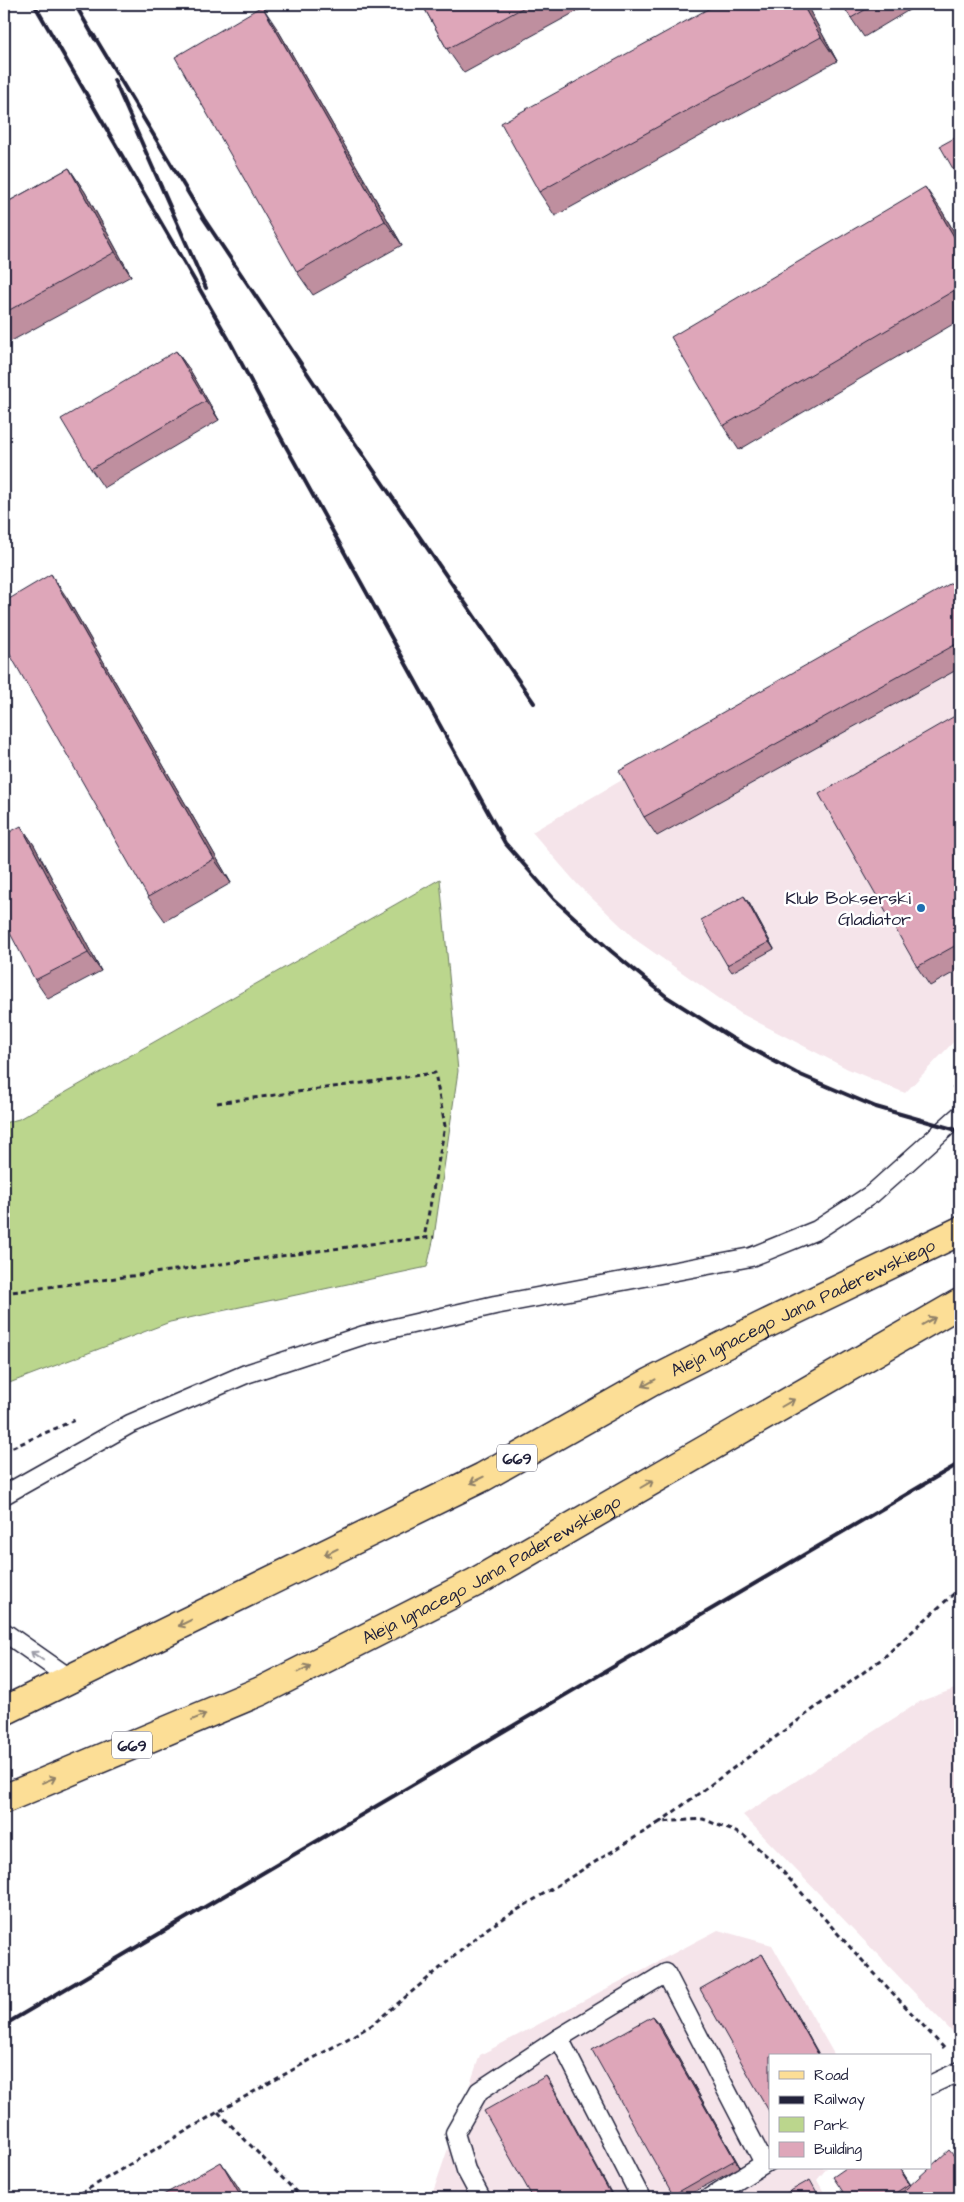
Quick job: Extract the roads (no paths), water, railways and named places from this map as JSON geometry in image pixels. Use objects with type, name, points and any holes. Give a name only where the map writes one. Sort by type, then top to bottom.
[{"type":"main road","name":"Aleja Ignacego Jana Paderewskiego","points":[[4,1711],[483,1477],[659,1378],[760,1326],[960,1231]]},
{"type":"main road","name":"Aleja Ignacego Jana Paderewskiego","points":[[4,1799],[261,1691],[476,1582],[960,1303]]},
{"type":"lane","points":[[4,1495],[130,1424],[246,1374],[364,1335],[495,1305],[751,1257],[817,1230],[872,1194],[960,1115]]},
{"type":"lane","points":[[4,1632],[71,1679]]},
{"type":"lane","points":[[482,2198],[466,2170],[455,2133],[479,2091],[559,2038],[666,1973],[767,2162],[709,2198]]},
{"type":"lane","points":[[559,2038],[641,2198]]},
{"type":"lane","points":[[932,2084],[960,2070]]},
{"type":"railway","points":[[34,4],[228,338],[505,843],[554,899],[611,951],[667,997],[730,1037],[796,1073],[876,1107],[960,1131]]},
{"type":"railway","points":[[75,4],[95,39]]},
{"type":"railway","points":[[93,34],[204,219],[328,404],[534,703]]},
{"type":"railway","points":[[114,80],[206,288]]},
{"type":"railway","points":[[4,2025],[960,1463]]},
{"type":"place","name":"Klub Bokserski Gladiator","points":[[921,908]]}]
